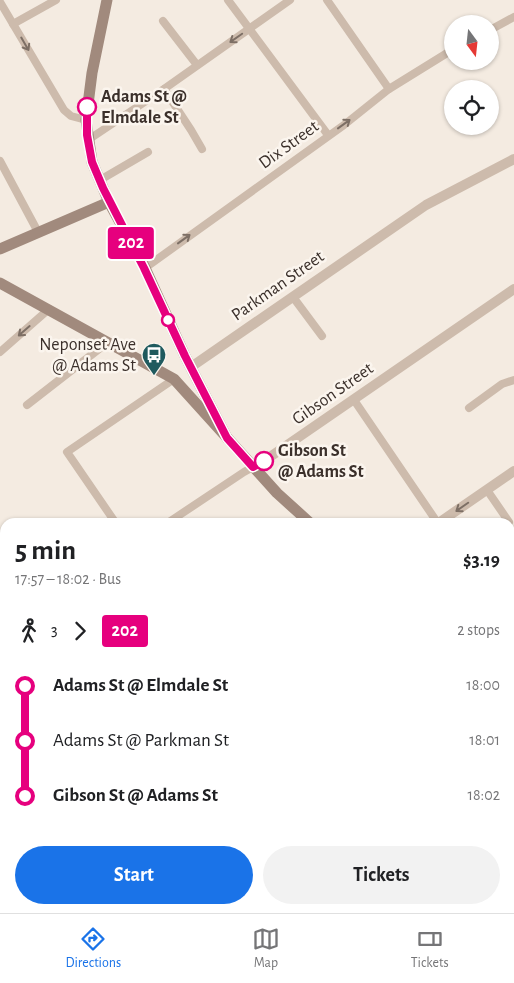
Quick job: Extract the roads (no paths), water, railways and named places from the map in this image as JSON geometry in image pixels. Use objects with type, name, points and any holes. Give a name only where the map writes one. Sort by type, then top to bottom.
[{"type":"main road","points":[[107,0],[92,74],[86,120],[92,162],[109,202],[144,268],[227,438]]},
{"type":"main road","points":[[0,249],[109,202]]},
{"type":"main road","points":[[0,282],[174,378],[301,518]]},
{"type":"main road","points":[[192,367],[189,382],[192,398]]},
{"type":"main road","name":"Parkman Street","points":[[174,378],[192,367]]},
{"type":"street","points":[[14,24],[56,0]]},
{"type":"street","points":[[228,0],[328,135]]},
{"type":"street","points":[[88,140],[290,0]]},
{"type":"street","points":[[327,0],[389,89]]},
{"type":"street","points":[[0,2],[64,110],[72,116],[86,120]]},
{"type":"street","points":[[499,25],[514,17]]},
{"type":"street","points":[[163,21],[197,65]]},
{"type":"street","name":"Dix Street","points":[[144,268],[344,125],[389,89],[444,55]]},
{"type":"street","points":[[164,89],[202,149]]},
{"type":"street","points":[[100,180],[148,152]]},
{"type":"street","name":"Parkman Street","points":[[192,367],[430,202],[514,159]]},
{"type":"street","points":[[0,162],[38,232]]},
{"type":"street","name":"Gibson Street","points":[[175,518],[244,472],[264,461],[514,289]]},
{"type":"street","points":[[293,297],[322,336]]},
{"type":"street","points":[[0,352],[48,309]]},
{"type":"street","points":[[27,405],[108,342]]},
{"type":"street","name":"Parkman Street","points":[[112,518],[67,452],[174,378]]},
{"type":"street","points":[[469,408],[502,384],[514,380]]},
{"type":"street","points":[[354,400],[442,518]]},
{"type":"street","points":[[448,518],[514,471]]},
{"type":"street","points":[[487,490],[507,518]]},
{"type":"place","name":"Adams St @ Elmdale St","points":[[87,107]]},
{"type":"place","name":"Neponset Ave @ Adams St","points":[[154,376]]},
{"type":"place","name":"Gibson St @ Adams St","points":[[264,461]]}]
